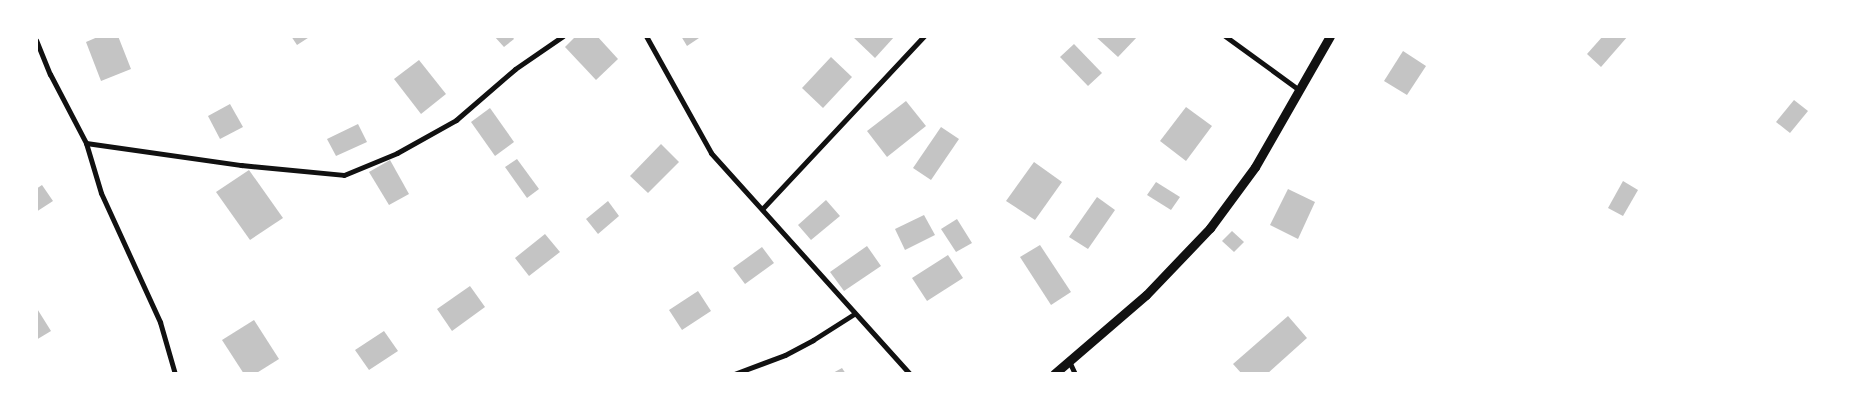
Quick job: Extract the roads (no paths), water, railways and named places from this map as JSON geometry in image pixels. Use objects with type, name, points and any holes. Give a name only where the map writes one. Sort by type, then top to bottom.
[{"type":"street","points":[[86,143],[241,165],[344,175],[397,153],[447,125],[516,69],[563,36]]},
{"type":"street","points":[[646,36],[711,153],[763,208],[854,314],[910,374]]},
{"type":"street","points":[[763,208],[924,36]]},
{"type":"street","points":[[1225,36],[1298,89]]},
{"type":"street","points":[[1054,374],[1146,295],[1210,228],[1255,167],[1330,36]]},
{"type":"street","points":[[36,40],[50,74],[86,143],[101,192],[160,322],[175,374]]},
{"type":"street","points":[[734,374],[799,347],[854,314]]},
{"type":"street","points":[[1069,362],[1075,374]]}]
